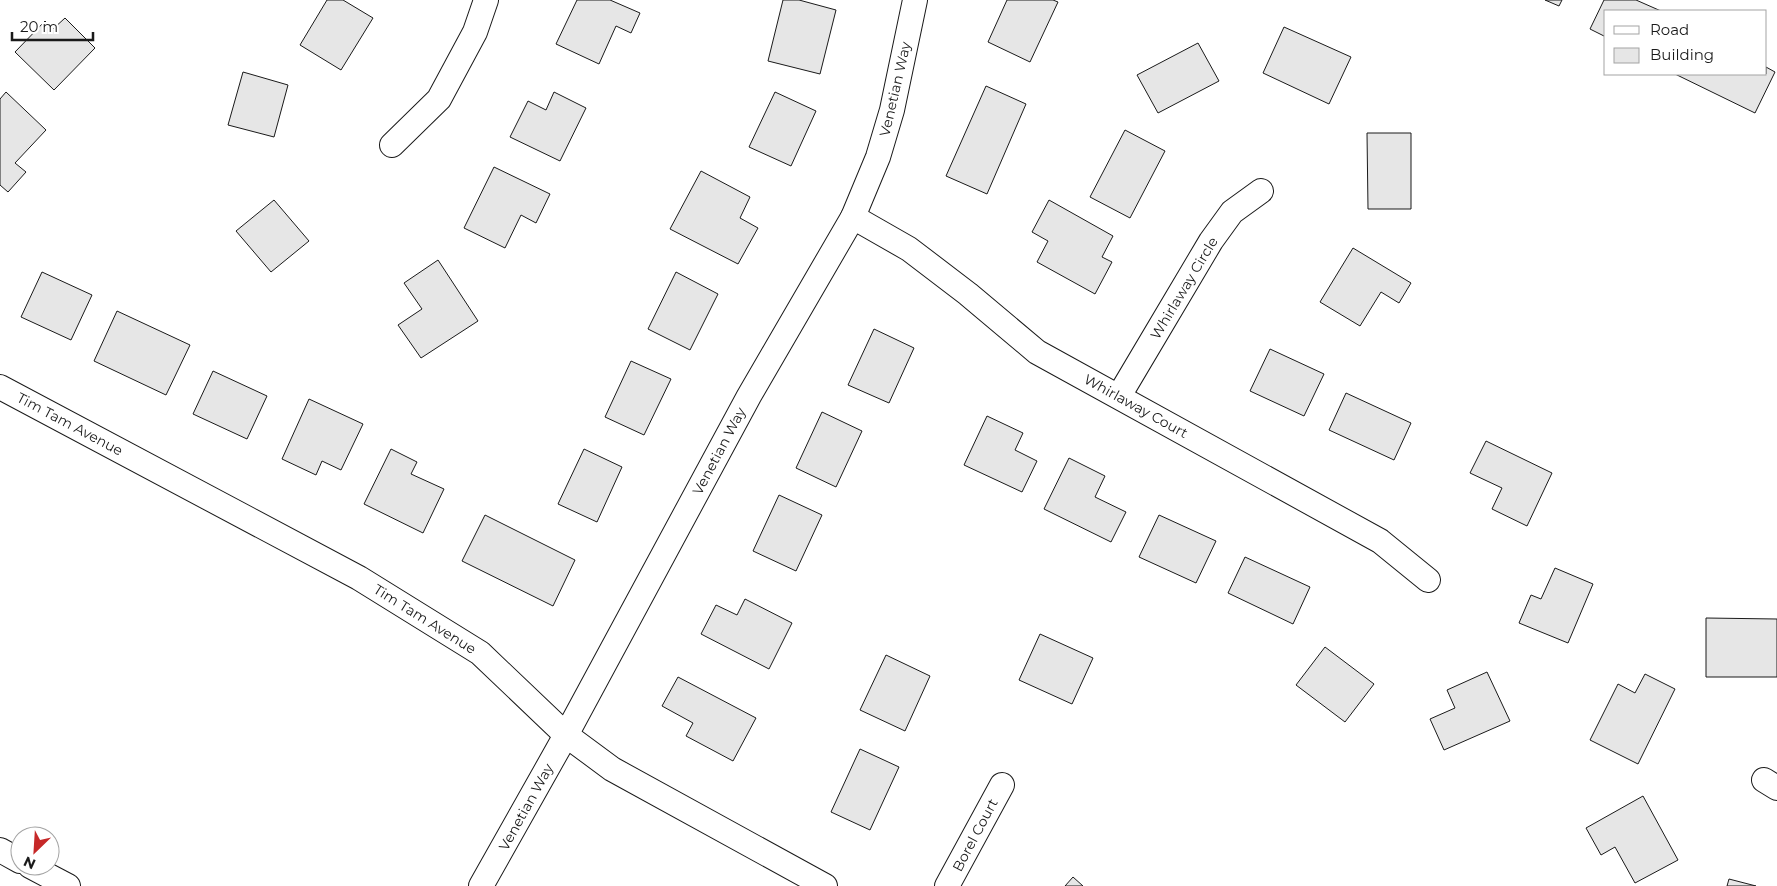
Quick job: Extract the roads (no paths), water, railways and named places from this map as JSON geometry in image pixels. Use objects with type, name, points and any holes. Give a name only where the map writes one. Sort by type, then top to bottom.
[{"type":"street","points":[[392,145],[439,99],[476,32],[486,0]]},
{"type":"street","name":"Venetian Way","points":[[481,886],[566,735],[750,396],[853,217],[878,156],[892,110],[915,0]]},
{"type":"street","name":"Whirlaway Circle","points":[[1119,396],[1211,241],[1232,212],[1261,191]]},
{"type":"street","name":"Whirlaway Court","points":[[853,217],[909,250],[968,294],[1037,352],[1380,541],[1428,580]]},
{"type":"street","name":"Tim Tam Avenue","points":[[0,387],[359,578],[480,653],[566,735],[612,769],[825,886]]},
{"type":"street","name":"Borel Court","points":[[947,886],[1002,785]]},
{"type":"street","points":[[49,876],[68,886]]}]
